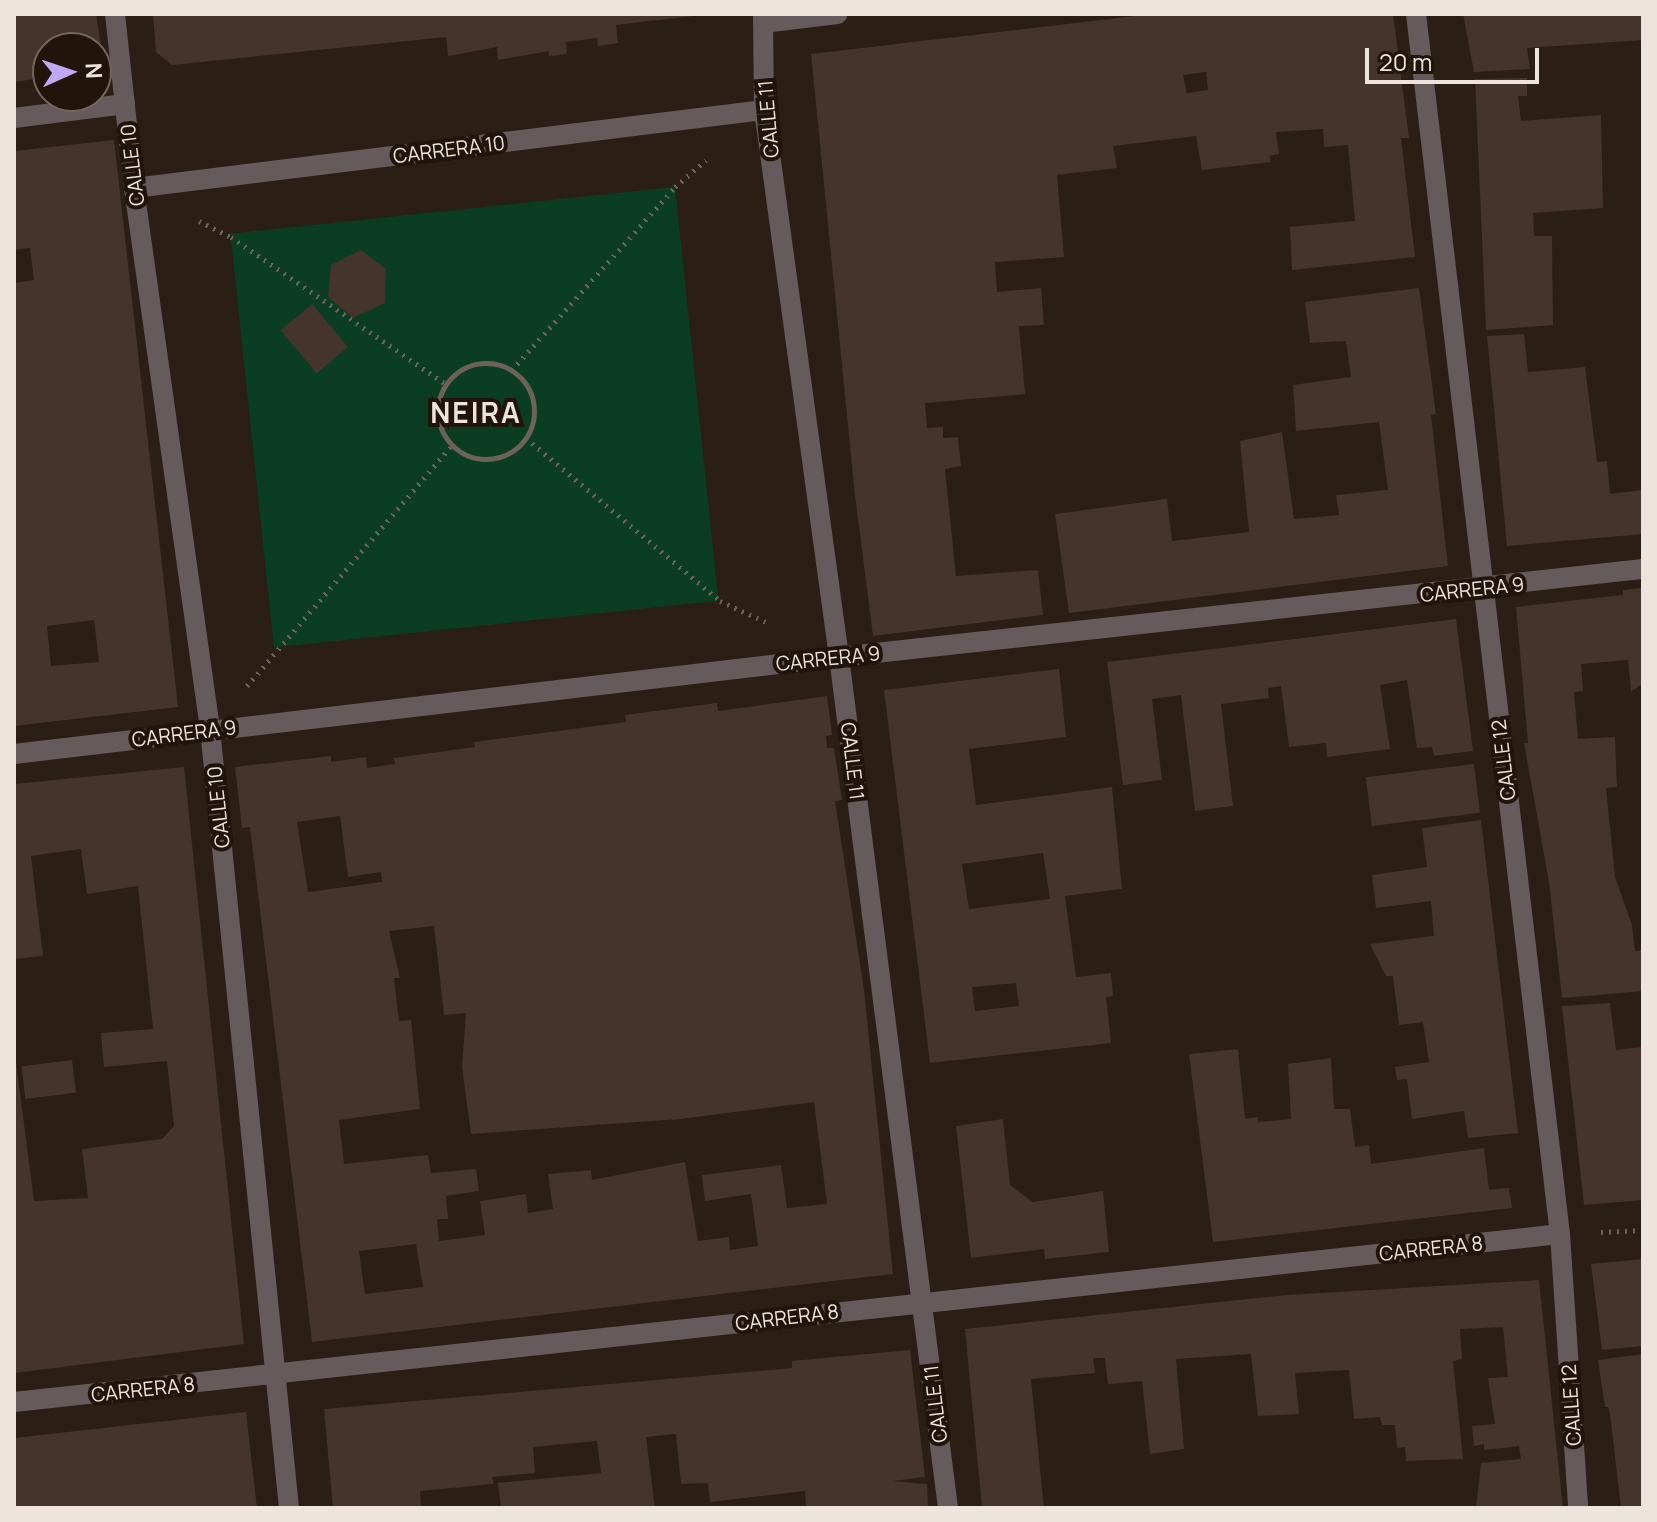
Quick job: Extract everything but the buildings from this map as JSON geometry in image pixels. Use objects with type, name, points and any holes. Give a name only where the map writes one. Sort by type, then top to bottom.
[{"type":"street","name":"CALLE 10","points":[[115,14],[134,188],[210,729],[273,1376],[289,1508]]},
{"type":"street","points":[[763,18],[837,14]]},
{"type":"street","name":"CALLE 12","points":[[1416,14],[1560,1234],[1578,1508]]},
{"type":"street","name":"CALLE 11","points":[[763,18],[764,110],[839,657],[948,1508]]},
{"type":"street","points":[[14,118],[125,104]]},
{"type":"street","name":"CARRERA 10","points":[[134,188],[764,110]]},
{"type":"street","name":"CARRERA 9","points":[[14,754],[839,657],[1643,569]]},
{"type":"street","name":"CARRERA 8","points":[[14,1402],[1560,1234]]},
{"type":"path","points":[[512,370],[675,187],[708,158]]},
{"type":"path","points":[[134,188],[231,237],[446,384]]},
{"type":"path","points":[[484,362],[512,370],[531,394],[534,409],[526,438],[499,457],[482,459],[466,455],[452,445],[442,432],[438,416],[439,399],[446,384],[469,365],[484,362]]},
{"type":"path","points":[[526,438],[720,601],[773,626]]},
{"type":"path","points":[[210,729],[452,445]]},
{"type":"green space","points":[[675,187],[718,601],[274,647],[230,234]]},
{"type":"district","name":"NEIRA","points":[[476,412]]}]
